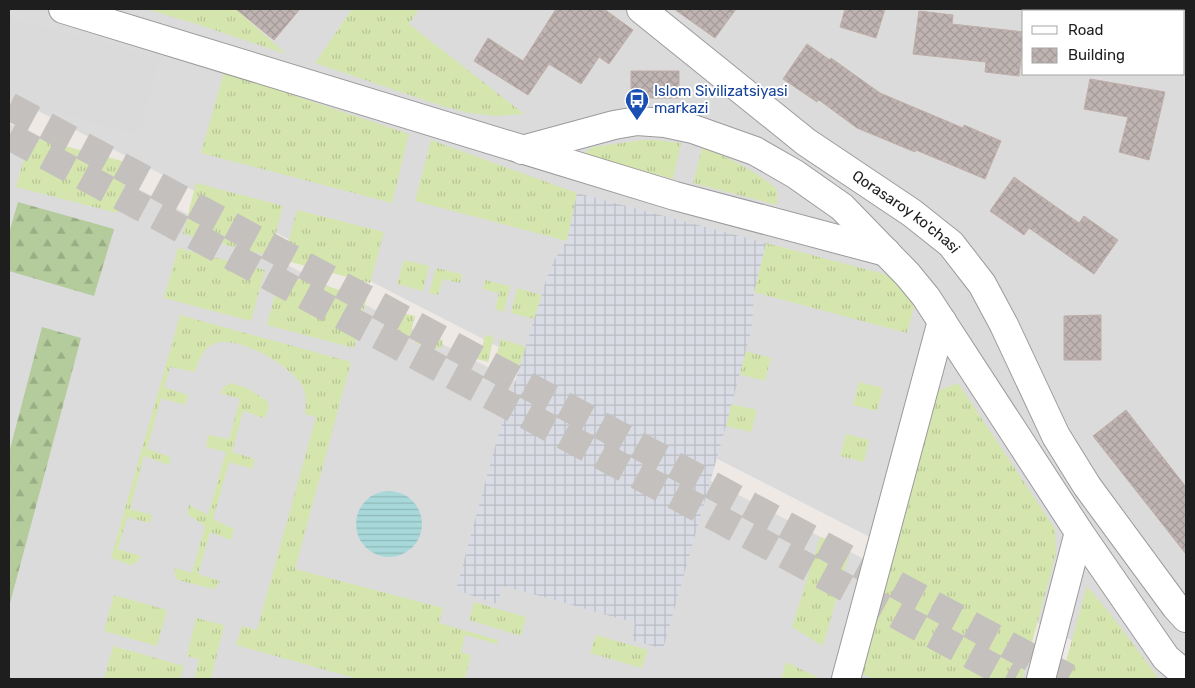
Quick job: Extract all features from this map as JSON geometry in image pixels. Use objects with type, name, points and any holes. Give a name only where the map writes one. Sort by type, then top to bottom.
[{"type":"street","points":[[63,9],[103,15],[522,150],[675,196],[886,252]]},
{"type":"street","name":"Qorasaroy ko'chasi","points":[[641,9],[806,142],[912,213],[951,244],[982,284],[1013,343],[1056,436],[1087,486],[1186,618]]},
{"type":"street","points":[[522,150],[614,125],[637,121],[665,123],[693,129],[755,151],[795,174],[842,207],[908,275],[926,297],[1079,532],[1176,671]]},
{"type":"street","points":[[846,679],[942,322]]},
{"type":"street","points":[[1041,679],[1079,532]]},
{"type":"shaded area","points":[[9,9],[1186,9],[1186,679],[1147,679],[9,96]]},
{"type":"shaded area","points":[[9,18],[159,57],[139,134],[9,101]]},
{"type":"shaded area","points":[[9,123],[1052,655],[1097,679],[9,679]]},
{"type":"shaded area","points":[[577,193],[766,243],[754,292],[752,328],[663,649],[632,640],[635,623],[565,603],[503,586],[497,604],[456,590],[494,450],[548,274],[567,241]]},
{"type":"green space","points":[[146,9],[236,9],[286,54],[203,26]]},
{"type":"green space","points":[[352,9],[419,9],[409,24],[524,114],[496,116],[469,113],[442,106],[315,63]]},
{"type":"green space","points":[[224,72],[409,134],[392,203],[201,153]]},
{"type":"green space","points":[[30,137],[130,163],[117,213],[16,187]]},
{"type":"green space","points":[[431,140],[577,193],[567,241],[415,201]]},
{"type":"green space","points":[[643,140],[681,143],[673,179],[582,154],[593,147]]},
{"type":"green space","points":[[702,148],[741,165],[769,182],[777,189],[777,205],[693,183]]},
{"type":"green space","points":[[196,183],[283,206],[270,256],[183,234]]},
{"type":"green space","points":[[18,202],[114,229],[94,296],[9,271],[9,233]]},
{"type":"green space","points":[[297,210],[384,232],[370,283],[283,260]]},
{"type":"green space","points":[[766,243],[884,274],[902,288],[914,307],[907,333],[754,292]]},
{"type":"green space","points":[[178,248],[265,270],[251,321],[164,298]]},
{"type":"green space","points":[[404,260],[429,266],[423,291],[397,284]]},
{"type":"green space","points":[[436,268],[462,274],[460,283],[443,279],[438,295],[429,293]]},
{"type":"green space","points":[[280,274],[367,297],[354,348],[267,325]]},
{"type":"green space","points":[[485,280],[510,286],[504,312],[495,309],[499,293],[483,289]]},
{"type":"green space","points":[[517,288],[542,295],[535,319],[511,313]]},
{"type":"green space","points":[[389,309],[415,316],[409,340],[383,334]]},
{"type":"green space","points":[[180,315],[351,362],[295,569],[443,608],[439,623],[498,640],[497,644],[465,635],[461,652],[471,655],[465,679],[358,679],[236,645],[242,626],[257,630],[316,417],[305,414],[305,394],[303,387],[297,379],[276,362],[249,348],[224,342],[214,344],[199,359],[195,372],[170,367],[164,387],[188,395],[185,405],[161,398],[147,449],[171,457],[169,465],[144,456],[130,509],[152,515],[150,523],[127,517],[118,549],[141,556],[137,562],[131,565],[111,558]]},
{"type":"green space","points":[[422,318],[431,320],[426,336],[443,340],[441,349],[415,343]]},
{"type":"green space","points":[[42,327],[81,338],[9,607],[9,453]]},
{"type":"green space","points":[[485,335],[494,337],[488,362],[462,355],[464,346],[481,351]]},
{"type":"green space","points":[[501,339],[526,347],[519,370],[494,363]]},
{"type":"green space","points":[[745,351],[771,358],[765,381],[739,374]]},
{"type":"green space","points":[[859,382],[883,388],[877,411],[853,405]]},
{"type":"green space","points":[[231,383],[249,389],[267,401],[268,410],[264,418],[243,411],[232,452],[255,459],[252,469],[229,462],[213,519],[234,529],[231,540],[210,532],[198,574],[220,581],[213,589],[178,580],[174,572],[175,568],[192,573],[205,526],[187,514],[189,505],[208,515],[226,452],[206,447],[208,435],[229,439],[240,399],[220,393],[224,387]]},
{"type":"green space","points":[[958,383],[1055,529],[1056,554],[1022,679],[872,679],[859,672],[932,393]]},
{"type":"green space","points":[[731,404],[757,410],[751,432],[726,426]]},
{"type":"green space","points":[[846,434],[869,440],[864,462],[840,456]]},
{"type":"green space","points":[[820,537],[852,545],[823,646],[792,627]]},
{"type":"green space","points":[[1087,586],[1112,616],[1159,679],[1061,679]]},
{"type":"green space","points":[[114,595],[167,610],[157,646],[104,631]]},
{"type":"green space","points":[[474,602],[526,617],[521,636],[469,620]]},
{"type":"green space","points":[[196,618],[224,625],[211,679],[194,679],[199,659],[187,656]]},
{"type":"green space","points":[[596,635],[648,650],[642,668],[590,653]]},
{"type":"green space","points":[[113,646],[184,666],[180,679],[104,679]]},
{"type":"green space","points":[[786,662],[821,679],[781,679]]},
{"type":"water","points":[[389,491],[402,494],[412,501],[419,511],[422,524],[419,537],[412,547],[402,554],[389,557],[376,554],[366,547],[359,537],[356,524],[359,511],[366,501],[376,494]]},
{"type":"building","points":[[236,9],[300,9],[274,40]]},
{"type":"building","points":[[556,9],[604,9],[633,30],[609,64],[599,57],[581,84],[549,64],[528,95],[474,61],[488,38],[523,61]]},
{"type":"building","points":[[674,9],[736,9],[715,38]]},
{"type":"building","points":[[845,9],[885,9],[876,38],[840,27]]},
{"type":"building","points":[[919,11],[953,15],[952,24],[1022,32],[1019,76],[985,72],[986,62],[913,54]]},
{"type":"building","points":[[807,44],[830,60],[831,58],[880,93],[963,128],[964,125],[1001,141],[985,179],[857,128],[819,100],[817,102],[783,79]]},
{"type":"building","points":[[631,71],[679,71],[679,98],[631,98]]},
{"type":"building","points":[[1090,79],[1165,92],[1149,160],[1119,152],[1128,117],[1084,109]]},
{"type":"building","points":[[1014,177],[1079,223],[1084,216],[1118,240],[1094,274],[1029,228],[1024,235],[990,211]]},
{"type":"building","points":[[1101,315],[1101,360],[1064,360],[1064,316]]},
{"type":"building","points":[[1126,410],[1186,487],[1186,554],[1093,436]]},
{"type":"tunnel","points":[[9,106],[1071,679]]},
{"type":"tunnel","points":[[9,136],[1015,679]]},
{"type":"place","name":"Islom Sivilizatsiyasi markazi","points":[[637,121]]}]
